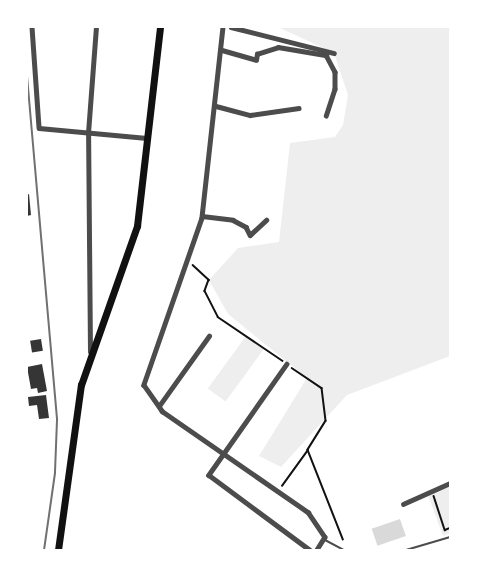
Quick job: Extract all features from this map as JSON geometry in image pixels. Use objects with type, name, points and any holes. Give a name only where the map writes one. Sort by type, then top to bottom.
[{"type":"main road","points":[[58,550],[76,416],[90,352],[126,266],[137,226],[160,27]]},
{"type":"street","points":[[32,27],[39,128],[148,138]]},
{"type":"street","points":[[90,352],[88,134],[96,27]]},
{"type":"street","points":[[223,27],[202,216],[144,385],[159,406],[279,490],[314,518],[325,540],[317,550]]},
{"type":"street","points":[[231,27],[334,53]]},
{"type":"street","points":[[222,50],[256,60],[257,54],[278,47],[326,55],[335,72],[335,89],[326,116]]},
{"type":"street","points":[[216,106],[250,115],[299,108]]},
{"type":"street","points":[[202,216],[233,220],[246,227],[250,235],[266,220]]},
{"type":"street","points":[[159,406],[209,336]]},
{"type":"street","points":[[287,364],[209,475],[310,550]]},
{"type":"street","points":[[403,504],[450,483]]},
{"type":"lane","points":[[406,550],[450,537]]},
{"type":"lane","points":[[325,540],[344,550]]},
{"type":"path","points":[[188,259],[209,280],[205,291],[218,317],[322,388],[326,421],[279,490]]},
{"type":"path","points":[[308,450],[343,539]]},
{"type":"path","points":[[432,491],[445,530],[450,528]]},
{"type":"shaded area","points":[[278,27],[450,27],[450,356],[347,395],[281,467],[259,456],[307,378],[228,314],[209,280],[238,248],[279,242],[290,143],[335,137],[343,125],[348,95],[334,53]]},
{"type":"shaded area","points":[[246,336],[264,349],[226,402],[208,389]]},
{"type":"shaded area","points":[[450,487],[450,533],[443,536],[428,495]]},
{"type":"shaded area","points":[[400,519],[406,536],[377,546],[372,529]]},
{"type":"building","points":[[29,194],[31,215],[27,216],[27,195]]},
{"type":"building","points":[[41,339],[43,351],[32,353],[30,341]]},
{"type":"building","points":[[42,364],[47,391],[38,393],[37,388],[31,389],[27,367]]},
{"type":"building","points":[[46,395],[49,418],[39,419],[37,405],[29,406],[28,397]]},
{"type":"railway","points":[[27,76],[57,420],[55,473],[44,550]]}]
